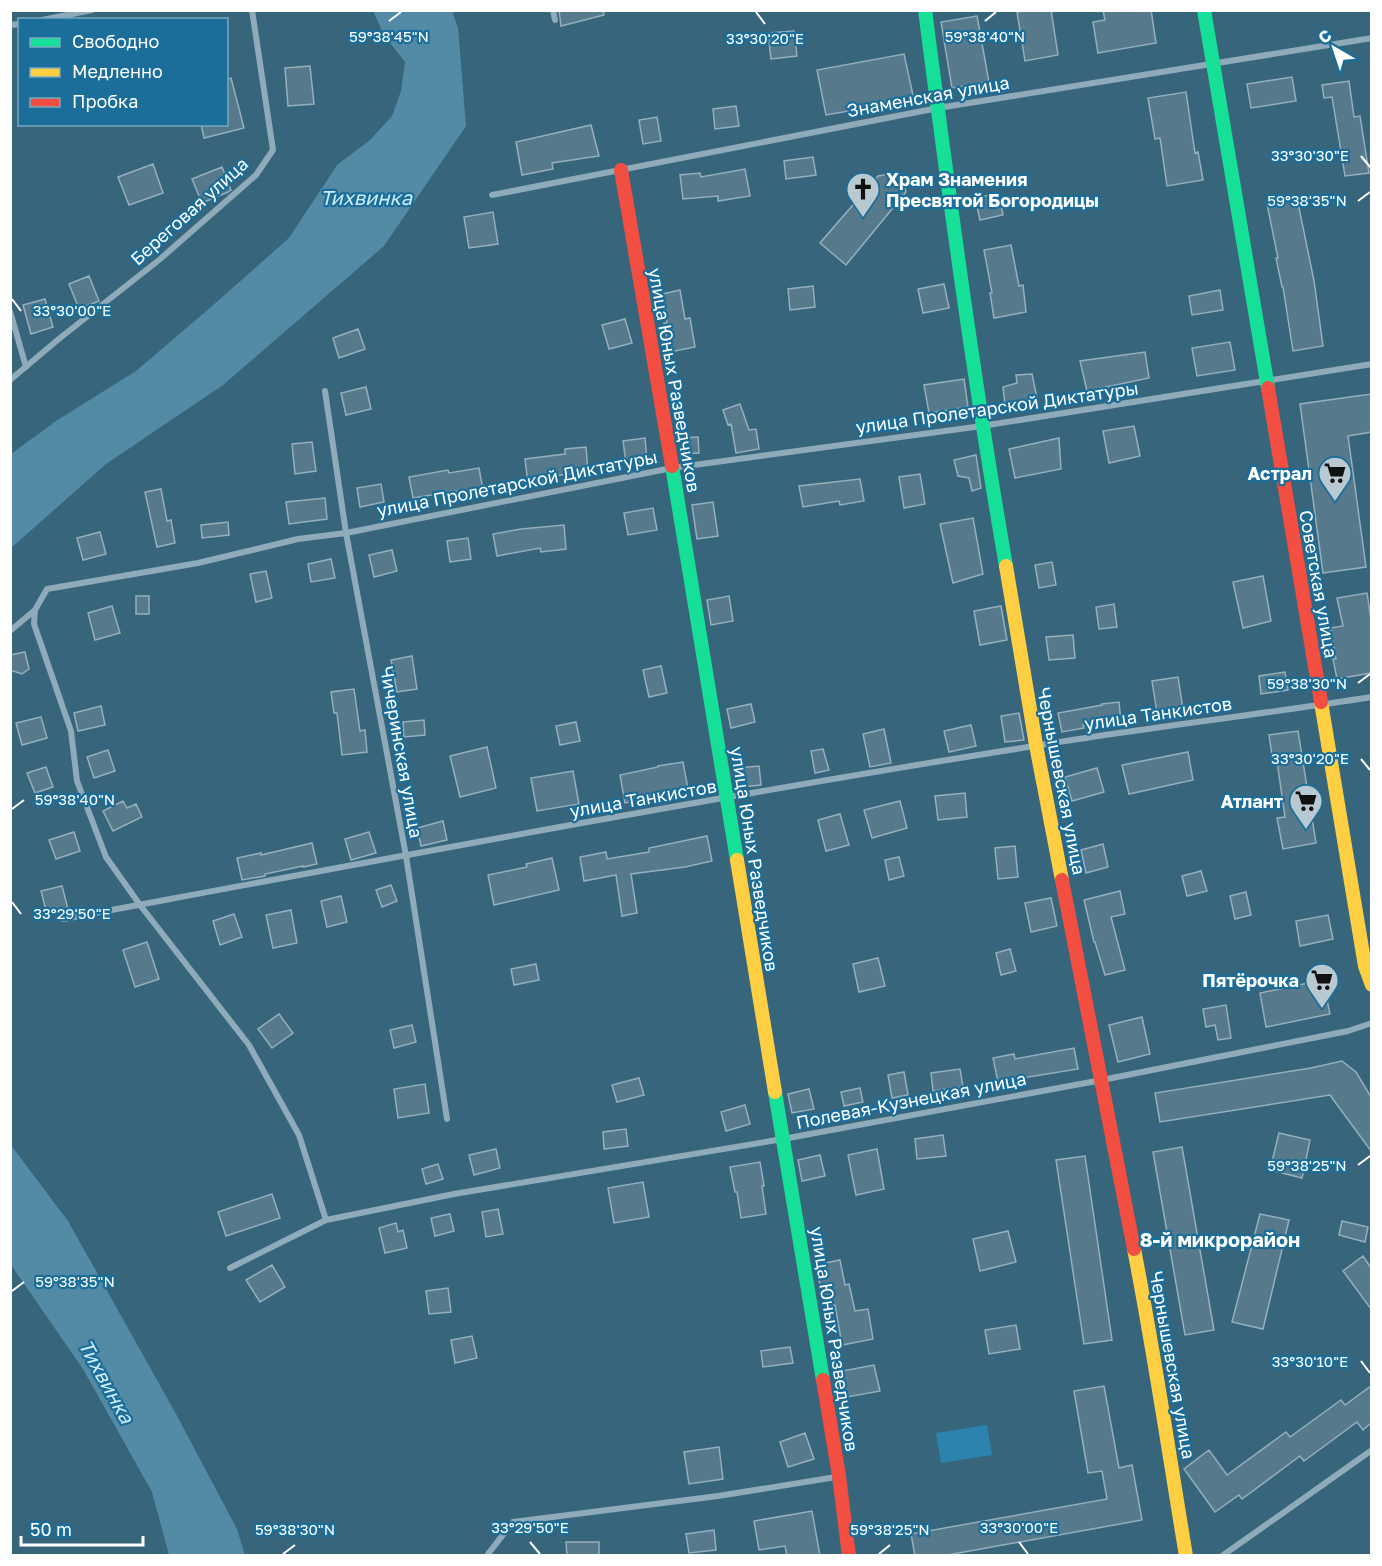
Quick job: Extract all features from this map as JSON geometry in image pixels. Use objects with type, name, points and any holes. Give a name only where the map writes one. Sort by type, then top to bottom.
[{"type":"street","points":[[52,18],[92,10]]},
{"type":"street","name":"Береговая улица","points":[[10,380],[159,260],[256,175],[273,150],[252,10]]},
{"type":"street","points":[[553,10],[555,20]]},
{"type":"street","name":"Чернышевская улица","points":[[925,10],[982,426],[1036,746],[1152,1343],[1186,1556]]},
{"type":"street","name":"Советская улица","points":[[1204,10],[1365,966],[1371,985]]},
{"type":"street","name":"Знаменская улица","points":[[492,195],[938,108],[1371,38]]},
{"type":"street","name":"улица Юных Разведчиков","points":[[621,170],[839,1476],[849,1556]]},
{"type":"street","points":[[10,311],[26,367]]},
{"type":"street","name":"улица Пролетарской Диктатуры","points":[[10,631],[35,610],[47,589],[198,563],[298,539],[346,533],[672,468],[982,426],[1371,364]]},
{"type":"street","name":"Чичеринская улица","points":[[325,391],[346,533],[406,856],[447,1119]]},
{"type":"street","points":[[35,610],[34,624],[71,731],[76,781],[106,857],[140,905],[249,1044],[299,1135],[326,1220]]},
{"type":"street","name":"улица Танкистов","points":[[63,919],[727,797],[1036,746],[1371,697]]},
{"type":"street","name":"Полевая-Кузнецкая улица","points":[[230,1268],[326,1220],[454,1194],[783,1139],[1102,1080],[1348,1031],[1371,1023]]},
{"type":"street","points":[[1222,1556],[1371,1450]]},
{"type":"street","points":[[488,1554],[513,1522],[718,1497],[839,1476]]},
{"type":"shaded area","points":[[987,1425],[992,1455],[941,1463],[936,1433]]},
{"type":"water","name":"Тихвинка","points":[[373,11],[452,11],[458,28],[466,126],[384,246],[223,385],[106,464],[11,548],[11,454],[56,421],[136,371],[289,238],[337,165],[370,140],[392,116],[401,91],[405,62],[384,35]]},
{"type":"water","name":"Тихвинка","points":[[10,1144],[68,1221],[176,1414],[237,1529],[245,1555],[169,1555],[152,1492],[83,1369],[11,1265]]},
{"type":"building","points":[[559,10],[603,10],[604,15],[561,26]]},
{"type":"building","points":[[1051,10],[1058,55],[1025,61],[1017,12]]},
{"type":"building","points":[[1103,10],[1151,10],[1156,43],[1098,53],[1093,22],[1105,20]]},
{"type":"building","points":[[977,16],[989,82],[952,88],[941,22]]},
{"type":"building","points":[[794,31],[797,56],[771,59],[768,33]]},
{"type":"building","points":[[904,54],[914,100],[826,115],[817,70]]},
{"type":"building","points":[[310,66],[314,104],[288,106],[285,68]]},
{"type":"building","points":[[1292,77],[1296,101],[1251,108],[1247,84]]},
{"type":"building","points":[[231,78],[244,128],[204,138],[201,126],[228,126],[228,79]]},
{"type":"building","points":[[1349,81],[1354,117],[1360,116],[1369,173],[1345,176],[1332,97],[1324,98],[1322,85]]},
{"type":"building","points":[[1186,92],[1195,153],[1198,152],[1203,180],[1167,186],[1160,138],[1155,139],[1148,98]]},
{"type":"building","points":[[736,106],[739,126],[715,129],[713,109]]},
{"type":"building","points":[[657,117],[661,141],[643,144],[639,120]]},
{"type":"building","points":[[591,125],[599,156],[552,163],[553,169],[522,175],[516,142]]},
{"type":"building","points":[[813,157],[816,175],[786,179],[784,161]]},
{"type":"building","points":[[153,164],[163,193],[129,205],[118,177]]},
{"type":"building","points":[[222,167],[231,190],[202,203],[192,179]]},
{"type":"building","points":[[745,169],[750,196],[718,201],[718,196],[683,199],[680,175],[700,173],[701,177]]},
{"type":"building","name":"Храм Знамения Пресвятой Богородицы","points":[[889,174],[899,177],[906,192],[846,265],[820,243],[878,176]]},
{"type":"building","points":[[999,193],[1003,215],[980,220],[975,198]]},
{"type":"building","points":[[1297,198],[1314,281],[1323,346],[1293,351],[1267,204]]},
{"type":"building","points":[[493,212],[498,244],[469,248],[464,217]]},
{"type":"building","points":[[1011,245],[1019,286],[1023,285],[1026,312],[994,318],[984,250]]},
{"type":"building","points":[[89,276],[99,301],[79,309],[69,284]]},
{"type":"building","points":[[944,284],[949,308],[923,313],[918,289]]},
{"type":"building","points":[[813,286],[815,307],[790,310],[788,289]]},
{"type":"building","points":[[680,290],[685,319],[690,318],[695,347],[669,352],[662,294]]},
{"type":"building","points":[[1220,290],[1223,310],[1192,315],[1189,296]]},
{"type":"building","points":[[45,299],[53,327],[31,334],[23,305]]},
{"type":"building","points":[[625,319],[632,343],[609,349],[602,325]]},
{"type":"building","points":[[358,329],[365,349],[339,358],[333,338]]},
{"type":"building","points":[[1230,342],[1235,370],[1197,376],[1192,348]]},
{"type":"building","points":[[1145,352],[1149,378],[1087,391],[1080,361]]},
{"type":"building","points":[[1032,374],[1037,398],[1005,405],[1003,387],[1017,383],[1016,375]]},
{"type":"building","points":[[964,379],[968,407],[929,413],[924,385]]},
{"type":"building","points":[[366,387],[371,409],[346,415],[341,393]]},
{"type":"building","name":"Астрал","points":[[1371,394],[1371,432],[1348,436],[1366,567],[1323,573],[1300,404]]},
{"type":"building","points":[[740,404],[749,430],[756,429],[759,449],[736,453],[731,424],[728,425],[723,410]]},
{"type":"building","points":[[1134,426],[1140,456],[1109,463],[1103,431]]},
{"type":"building","points":[[698,437],[699,453],[684,454],[683,438]]},
{"type":"building","points":[[645,438],[647,461],[626,463],[623,441]]},
{"type":"building","points":[[1059,438],[1061,469],[1015,478],[1009,449]]},
{"type":"building","points":[[312,442],[316,471],[295,474],[292,444]]},
{"type":"building","points":[[586,447],[588,472],[552,476],[552,480],[528,484],[525,459],[565,454],[565,449]]},
{"type":"building","points":[[976,455],[981,488],[972,491],[969,478],[958,476],[954,460]]},
{"type":"building","points":[[479,468],[483,490],[457,495],[456,491],[413,498],[409,477],[448,470],[449,473]]},
{"type":"building","points":[[920,474],[925,504],[904,508],[899,477]]},
{"type":"building","points":[[860,479],[864,501],[840,505],[839,501],[803,507],[799,486]]},
{"type":"building","points":[[381,484],[384,502],[360,507],[357,488]]},
{"type":"building","points":[[161,489],[167,521],[171,520],[175,543],[157,547],[145,492]]},
{"type":"building","points":[[325,498],[327,519],[289,524],[286,502]]},
{"type":"building","points":[[713,502],[718,536],[697,539],[692,505]]},
{"type":"building","points":[[653,508],[657,530],[628,535],[624,513]]},
{"type":"building","points":[[973,518],[983,574],[953,583],[940,524]]},
{"type":"building","points":[[228,522],[229,535],[202,538],[201,525]]},
{"type":"building","points":[[564,525],[566,549],[541,552],[540,548],[497,556],[493,534]]},
{"type":"building","points":[[100,532],[106,554],[83,560],[77,538]]},
{"type":"building","points":[[468,538],[471,559],[450,562],[447,541]]},
{"type":"building","points":[[392,550],[397,571],[374,577],[369,555]]},
{"type":"building","points":[[331,559],[335,578],[311,582],[308,564]]},
{"type":"building","points":[[1052,562],[1056,585],[1039,588],[1035,565]]},
{"type":"building","points":[[266,571],[272,598],[256,602],[250,574]]},
{"type":"building","points":[[1263,576],[1271,621],[1243,628],[1233,582]]},
{"type":"building","points":[[1367,593],[1371,620],[1371,673],[1337,679],[1330,628],[1343,626],[1337,598]]},
{"type":"building","points":[[136,596],[149,596],[149,614],[136,614]]},
{"type":"building","points":[[729,596],[733,621],[711,625],[707,600]]},
{"type":"building","points":[[1114,604],[1117,627],[1099,629],[1096,607]]},
{"type":"building","points":[[112,606],[120,633],[95,640],[88,613]]},
{"type":"building","points":[[1001,606],[1007,640],[980,645],[974,611]]},
{"type":"building","points":[[1073,635],[1075,658],[1049,660],[1046,637]]},
{"type":"building","points":[[25,652],[29,669],[22,674],[10,670],[10,655]]},
{"type":"building","points":[[412,656],[417,689],[397,692],[391,660]]},
{"type":"building","points":[[661,666],[667,693],[649,697],[643,670]]},
{"type":"building","points":[[1285,672],[1288,690],[1261,694],[1259,676]]},
{"type":"building","points":[[1178,677],[1183,709],[1157,713],[1152,681]]},
{"type":"building","points":[[354,689],[360,731],[365,730],[367,752],[342,755],[337,713],[334,713],[331,692]]},
{"type":"building","points":[[1119,702],[1121,722],[1083,725],[1084,728],[1062,732],[1058,713]]},
{"type":"building","points":[[751,704],[755,722],[731,728],[727,709]]},
{"type":"building","points":[[101,706],[105,725],[78,731],[74,713]]},
{"type":"building","points":[[1019,713],[1024,740],[1005,742],[1001,716]]},
{"type":"building","points":[[41,717],[47,738],[22,745],[16,723]]},
{"type":"building","points":[[424,720],[425,735],[404,737],[403,722]]},
{"type":"building","points":[[576,722],[580,741],[560,745],[556,726]]},
{"type":"building","points":[[971,725],[976,746],[949,752],[944,731]]},
{"type":"building","points":[[884,729],[891,763],[870,767],[863,734]]},
{"type":"building","points":[[1298,731],[1316,843],[1283,849],[1277,818],[1285,817],[1277,761],[1273,762],[1269,735]]},
{"type":"building","points":[[487,747],[496,788],[460,797],[450,756]]},
{"type":"building","points":[[823,749],[829,770],[815,773],[811,751]]},
{"type":"building","points":[[108,750],[115,771],[94,778],[87,757]]},
{"type":"building","points":[[1188,752],[1193,780],[1129,794],[1122,765]]},
{"type":"building","points":[[683,762],[688,789],[646,796],[647,799],[625,803],[620,775]]},
{"type":"building","points":[[759,766],[761,785],[741,787],[738,768]]},
{"type":"building","points":[[46,767],[53,787],[35,793],[27,773]]},
{"type":"building","points":[[1097,768],[1104,792],[1072,801],[1065,777]]},
{"type":"building","points":[[573,771],[579,804],[537,811],[531,778]]},
{"type":"building","points":[[965,793],[967,817],[938,820],[935,796]]},
{"type":"building","points":[[123,801],[127,808],[136,804],[142,817],[113,831],[103,811]]},
{"type":"building","points":[[900,801],[907,828],[872,838],[864,810]]},
{"type":"building","points":[[840,814],[849,845],[826,851],[818,820]]},
{"type":"building","points":[[443,821],[447,840],[421,846],[417,828]]},
{"type":"building","points":[[74,832],[80,851],[56,859],[49,840]]},
{"type":"building","points":[[369,832],[376,853],[351,860],[345,839]]},
{"type":"building","points":[[707,836],[712,861],[631,874],[637,913],[622,916],[616,875],[584,881],[580,857],[606,852],[607,859],[649,852],[649,848]]},
{"type":"building","points":[[312,843],[317,864],[242,880],[237,858]]},
{"type":"building","points":[[1103,844],[1108,867],[1086,873],[1081,850]]},
{"type":"building","points":[[1015,846],[1018,877],[998,879],[995,848]]},
{"type":"building","points":[[899,857],[904,876],[889,880],[885,860]]},
{"type":"building","points":[[552,858],[559,890],[494,905],[488,875],[527,867],[526,864]]},
{"type":"building","points":[[1201,871],[1207,891],[1187,896],[1182,876]]},
{"type":"building","points":[[391,885],[397,901],[382,907],[376,890]]},
{"type":"building","points":[[62,886],[68,909],[47,914],[41,891]]},
{"type":"building","points":[[1120,891],[1125,914],[1111,917],[1125,970],[1105,975],[1084,900]]},
{"type":"building","points":[[1246,892],[1251,915],[1235,919],[1230,896]]},
{"type":"building","points":[[341,896],[347,922],[327,927],[321,901]]},
{"type":"building","points":[[1051,898],[1057,926],[1031,932],[1025,903]]},
{"type":"building","points":[[291,910],[297,943],[273,948],[266,915]]},
{"type":"building","points":[[234,914],[242,937],[220,945],[213,921]]},
{"type":"building","points":[[1328,915],[1333,939],[1300,946],[1296,921]]},
{"type":"building","points":[[147,942],[159,979],[135,987],[123,950]]},
{"type":"building","points":[[1010,949],[1016,971],[1001,975],[996,953]]},
{"type":"building","points":[[878,958],[885,986],[859,992],[853,964]]},
{"type":"building","points":[[536,964],[539,980],[514,985],[511,969]]},
{"type":"building","points":[[1323,980],[1330,1014],[1266,1027],[1260,993]]},
{"type":"building","points":[[1226,1005],[1231,1038],[1218,1040],[1215,1025],[1206,1027],[1203,1009]]},
{"type":"building","points":[[279,1014],[293,1033],[272,1048],[258,1029]]},
{"type":"building","points":[[1142,1017],[1150,1054],[1118,1062],[1109,1025]]},
{"type":"building","points":[[412,1025],[416,1042],[394,1048],[390,1030]]},
{"type":"building","points":[[1074,1048],[1078,1069],[998,1082],[993,1058],[1014,1054],[1015,1059]]},
{"type":"building","points":[[1342,1061],[1356,1072],[1371,1097],[1371,1151],[1330,1095],[1160,1122],[1155,1093]]},
{"type":"building","points":[[960,1069],[963,1087],[933,1091],[931,1073]]},
{"type":"building","points":[[904,1072],[908,1095],[892,1098],[888,1075]]},
{"type":"building","points":[[639,1078],[644,1095],[617,1102],[612,1085]]},
{"type":"building","points":[[425,1084],[429,1113],[398,1118],[394,1089]]},
{"type":"building","points":[[860,1088],[863,1102],[844,1106],[841,1092]]},
{"type":"building","points":[[809,1089],[814,1109],[792,1113],[788,1094]]},
{"type":"building","points":[[745,1105],[750,1124],[726,1131],[721,1112]]},
{"type":"building","points":[[626,1129],[628,1146],[604,1149],[603,1132]]},
{"type":"building","points":[[1279,1133],[1310,1140],[1302,1178],[1270,1170]]},
{"type":"building","points":[[943,1135],[946,1156],[917,1159],[915,1139]]},
{"type":"building","points":[[1182,1147],[1214,1330],[1185,1335],[1153,1152]]},
{"type":"building","points":[[496,1149],[500,1168],[474,1175],[469,1155]]},
{"type":"building","points":[[877,1149],[884,1189],[856,1195],[848,1155]]},
{"type":"building","points":[[820,1155],[825,1176],[802,1181],[798,1160]]},
{"type":"building","points":[[1085,1156],[1112,1340],[1084,1344],[1056,1160]]},
{"type":"building","points":[[760,1162],[766,1214],[741,1218],[730,1167]]},
{"type":"building","points":[[438,1164],[443,1179],[426,1184],[422,1169]]},
{"type":"building","points":[[643,1182],[649,1217],[614,1223],[608,1188]]},
{"type":"building","points":[[272,1194],[280,1218],[226,1236],[218,1212]]},
{"type":"building","points":[[498,1209],[503,1234],[486,1237],[482,1212]]},
{"type":"building","points":[[450,1214],[454,1231],[435,1236],[431,1218]]},
{"type":"building","points":[[1260,1214],[1289,1220],[1263,1329],[1232,1322]]},
{"type":"building","points":[[1342,1221],[1368,1227],[1365,1242],[1339,1235]]},
{"type":"building","points":[[396,1223],[398,1232],[403,1230],[407,1248],[385,1253],[379,1228]]},
{"type":"building","points":[[1008,1231],[1016,1262],[980,1271],[973,1239]]},
{"type":"building","points":[[1363,1256],[1371,1268],[1371,1309],[1343,1271]]},
{"type":"building","points":[[840,1260],[845,1285],[849,1284],[855,1311],[868,1309],[873,1339],[842,1345],[835,1305],[826,1308],[815,1265]]},
{"type":"building","points":[[272,1265],[285,1287],[260,1302],[246,1280]]},
{"type":"building","points":[[448,1288],[451,1312],[429,1314],[426,1291]]},
{"type":"building","points":[[1016,1325],[1020,1349],[989,1354],[985,1330]]},
{"type":"building","points":[[472,1336],[477,1358],[455,1363],[451,1340]]},
{"type":"building","points":[[790,1347],[793,1363],[763,1367],[761,1351]]},
{"type":"building","points":[[874,1365],[880,1391],[847,1397],[842,1371]]},
{"type":"building","points":[[1104,1386],[1119,1468],[1132,1465],[1142,1520],[942,1556],[915,1556],[911,1534],[1107,1499],[1102,1471],[1088,1473],[1074,1391]]},
{"type":"building","points":[[1371,1386],[1371,1423],[1363,1430],[1357,1422],[1304,1461],[1300,1456],[1242,1499],[1239,1495],[1215,1512],[1184,1469],[1209,1450],[1227,1475],[1286,1432],[1290,1437],[1341,1400],[1345,1405]]},
{"type":"building","points":[[805,1433],[814,1459],[788,1467],[780,1442]]},
{"type":"building","points":[[719,1447],[723,1479],[689,1484],[684,1452]]},
{"type":"building","points":[[812,1511],[820,1556],[787,1556],[785,1546],[759,1550],[754,1521]]},
{"type":"building","points":[[714,1530],[716,1550],[689,1553],[686,1534]]},
{"type":"building","points":[[566,1542],[599,1542],[599,1556],[567,1556]]},
{"type":"traffic: fast","points":[[925,10],[962,289],[1006,566]]},
{"type":"traffic: fast","points":[[1204,10],[1268,388]]},
{"type":"traffic: fast","points":[[672,466],[737,860]]},
{"type":"traffic: fast","points":[[775,1092],[823,1380]]},
{"type":"traffic: slow","points":[[1006,566],[1036,745],[1062,880]]},
{"type":"traffic: slow","points":[[1321,702],[1365,966],[1372,985]]},
{"type":"traffic: slow","points":[[737,860],[775,1092]]},
{"type":"traffic: slow","points":[[1134,1249],[1186,1556]]},
{"type":"traffic: jam","points":[[621,170],[672,466]]},
{"type":"traffic: jam","points":[[1268,388],[1321,702]]},
{"type":"traffic: jam","points":[[1062,880],[1134,1249]]},
{"type":"traffic: jam","points":[[823,1380],[849,1556]]},
{"type":"place","name":"Храм Знамения Пресвятой Богородицы","points":[[863,218]]},
{"type":"place","name":"Астрал","points":[[1335,502]]},
{"type":"place","name":"Атлант","points":[[1306,830]]},
{"type":"place","name":"Пятёрочка","points":[[1322,1009]]},
{"type":"district","name":"8-й микрорайон","points":[[1220,1239]]}]
